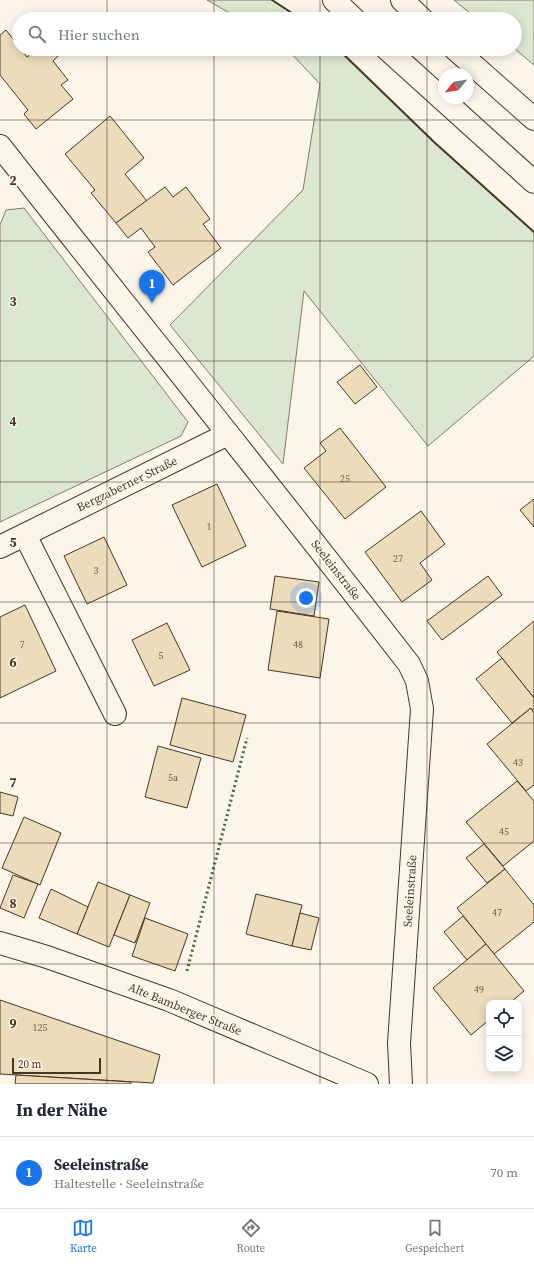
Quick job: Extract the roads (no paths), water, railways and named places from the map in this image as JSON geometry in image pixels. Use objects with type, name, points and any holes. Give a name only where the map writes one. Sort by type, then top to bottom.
[{"type":"main road","points":[[334,0],[347,12]]},
{"type":"main road","points":[[402,0],[415,12]]},
{"type":"main road","points":[[395,56],[534,182]]},
{"type":"main road","points":[[463,56],[534,119]]},
{"type":"main road","name":"Seeleinstraße","points":[[0,146],[409,664],[417,681],[422,708],[399,1043],[401,1084]]},
{"type":"main road","name":"Bergzaberner Straße","points":[[0,547],[228,434]]},
{"type":"main road","points":[[25,535],[115,714]]},
{"type":"main road","name":"Alte Bamberger Straße","points":[[0,942],[169,1000],[367,1084]]},
{"type":"place","name":"Seeleinstraße","points":[[152,303]]}]
